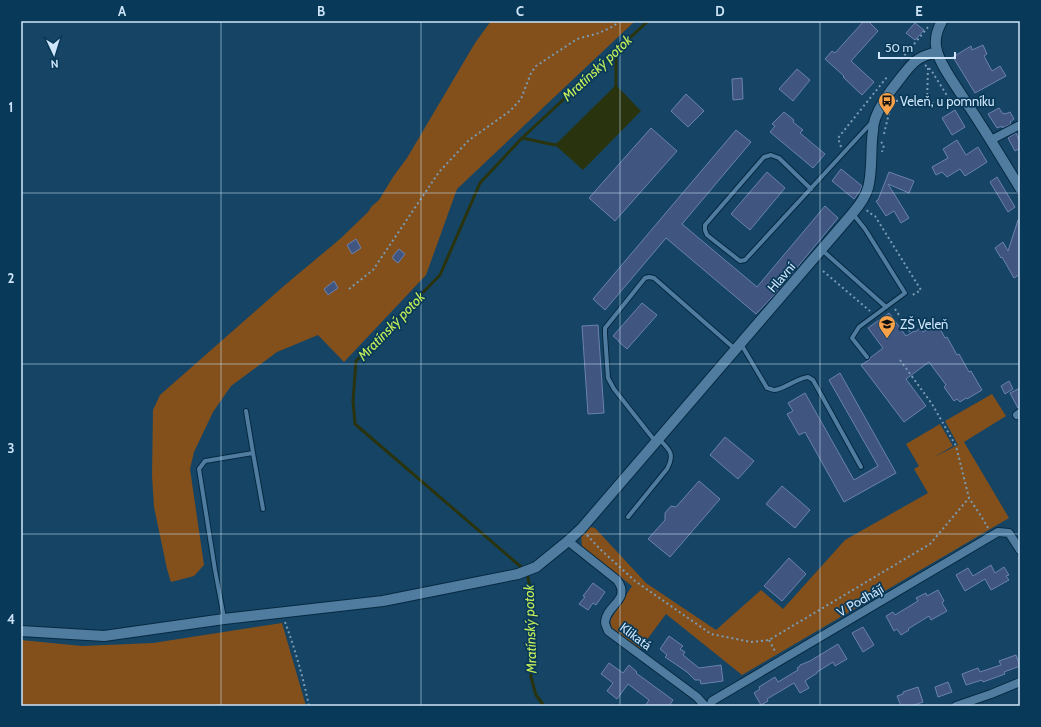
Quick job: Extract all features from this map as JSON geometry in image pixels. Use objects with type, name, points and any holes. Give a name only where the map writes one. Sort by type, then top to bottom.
[{"type":"street","points":[[942,21],[936,37],[937,52],[945,68],[1020,188]]},
{"type":"street","name":"Hlavní","points":[[21,631],[104,636],[224,619],[383,601],[518,574],[536,567],[568,541],[581,528],[852,214],[864,198],[870,181],[874,119],[909,68],[921,63],[937,52]]},
{"type":"street","points":[[991,140],[1020,125]]},
{"type":"street","name":"V Podhájí","points":[[710,706],[712,701],[998,532],[1009,533],[1020,550]]},
{"type":"street","name":"Klikatá","points":[[568,541],[617,580],[620,585],[622,590],[621,597],[605,620],[608,631],[697,697],[705,706]]},
{"type":"street","points":[[956,706],[1020,682]]},
{"type":"lane","points":[[811,189],[779,158],[764,156],[705,225],[705,230],[707,234],[740,261],[745,260],[811,189],[874,119]]},
{"type":"lane","points":[[852,214],[865,229],[905,293],[859,327],[852,338],[867,357]]},
{"type":"lane","points":[[822,250],[886,307]]},
{"type":"lane","points":[[628,517],[667,469],[671,463],[671,455],[669,449],[657,440],[614,389],[608,378],[605,328],[644,278],[649,276],[654,278],[738,346],[767,388],[773,390],[779,389],[802,377],[808,376],[813,380],[861,467]]},
{"type":"lane","points":[[246,411],[263,509]]},
{"type":"lane","points":[[224,619],[214,570],[199,469],[205,461],[253,454]]},
{"type":"path","points":[[349,289],[373,270],[439,172],[469,140],[510,111],[520,99],[531,73],[536,66],[577,39],[599,33],[614,26],[619,21]]},
{"type":"path","points":[[901,60],[928,26]]},
{"type":"path","points":[[911,48],[921,63],[931,70],[954,105],[927,103],[928,68]]},
{"type":"path","points":[[843,154],[838,138],[891,72]]},
{"type":"path","points":[[897,96],[892,101],[927,99]]},
{"type":"path","points":[[881,157],[884,145],[881,143],[890,108]]},
{"type":"path","points":[[866,207],[868,212],[875,216],[921,290],[910,297]]},
{"type":"path","points":[[823,271],[875,315]]},
{"type":"path","points":[[894,307],[911,332]]},
{"type":"path","points":[[900,360],[932,404],[956,446],[969,498],[992,536]]},
{"type":"path","points":[[581,528],[600,549],[635,581],[711,634],[751,642],[769,640],[930,544],[969,498]]},
{"type":"path","points":[[282,613],[302,674],[309,706]]},
{"type":"path","points":[[769,640],[780,660]]},
{"type":"shaded area","points":[[491,21],[635,21],[457,189],[426,275],[344,362],[318,335],[277,352],[231,386],[213,412],[194,452],[190,469],[204,565],[194,576],[171,582],[154,507],[152,476],[153,410],[160,395],[285,285],[340,239],[379,200],[407,158],[475,43]]},
{"type":"shaded area","points":[[616,85],[641,111],[583,170],[555,145]]},
{"type":"shaded area","points":[[992,394],[1006,416],[964,442],[1009,518],[742,675],[666,614],[640,649],[610,627],[611,619],[632,586],[582,547],[581,534],[585,530],[591,527],[595,528],[646,583],[716,630],[761,590],[783,609],[845,540],[928,493],[914,469],[919,466],[906,444],[940,424],[953,446],[934,457],[958,445],[945,421]]},
{"type":"shaded area","points":[[282,623],[306,706],[25,706],[21,704],[21,640],[82,646],[153,643]]},
{"type":"building","points":[[864,21],[868,21],[878,31],[851,61],[874,82],[862,95],[825,59],[832,51],[835,53]]},
{"type":"building","points":[[915,23],[924,30],[915,40],[906,33]]},
{"type":"building","points":[[983,45],[987,54],[984,56],[992,71],[1000,66],[1006,76],[975,93],[953,57],[971,46],[972,50]]},
{"type":"building","points":[[797,69],[810,80],[793,101],[779,89]]},
{"type":"building","points":[[742,78],[743,99],[733,100],[732,79]]},
{"type":"building","points":[[686,94],[704,111],[688,127],[671,111]]},
{"type":"building","points":[[999,108],[1003,114],[1010,112],[1014,119],[1010,122],[1011,124],[1002,128],[1002,126],[997,128],[988,114]]},
{"type":"building","points":[[955,110],[965,127],[952,135],[942,118]]},
{"type":"building","points":[[784,112],[803,130],[800,133],[825,154],[813,168],[770,132],[775,126],[772,124]]},
{"type":"building","points":[[651,128],[677,151],[615,221],[589,198]]},
{"type":"building","points":[[736,130],[751,142],[682,224],[757,287],[825,206],[838,218],[776,293],[756,314],[666,238],[605,310],[593,299]]},
{"type":"building","points":[[1016,133],[1020,142],[1020,148],[1015,151],[1008,138]]},
{"type":"building","points":[[957,140],[966,155],[978,147],[987,162],[965,176],[960,169],[947,177],[942,172],[936,175],[932,167],[948,158],[943,149]]},
{"type":"building","points":[[841,169],[862,186],[854,199],[832,181]]},
{"type":"building","points":[[767,172],[785,188],[750,230],[731,214]]},
{"type":"building","points":[[889,172],[914,181],[909,193],[888,184],[909,218],[901,223],[894,211],[886,216],[876,201],[878,200]]},
{"type":"building","points":[[997,177],[1015,207],[1008,212],[990,182]]},
{"type":"building","points":[[1018,220],[1020,220],[1020,274],[1014,278],[995,248],[1003,242],[1008,251]]},
{"type":"building","points":[[356,239],[361,248],[352,254],[347,245]]},
{"type":"building","points":[[399,249],[405,254],[398,263],[393,259],[393,256]]},
{"type":"building","points":[[334,281],[338,288],[328,295],[324,289]]},
{"type":"building","points":[[642,303],[657,315],[627,349],[613,336]]},
{"type":"building","points":[[889,313],[906,336],[920,328],[923,332],[937,323],[945,338],[947,337],[957,355],[959,354],[969,372],[971,371],[982,390],[960,402],[957,399],[954,401],[944,387],[946,385],[929,362],[906,379],[926,406],[904,422],[861,365],[883,348],[868,328]]},
{"type":"building","points":[[598,325],[604,413],[588,414],[582,326]]},
{"type":"building","points":[[840,373],[896,473],[844,502],[805,432],[799,435],[787,414],[793,411],[788,403],[805,393],[854,480],[878,466],[829,380]]},
{"type":"building","points":[[1009,381],[1013,389],[1005,394],[1001,386]]},
{"type":"building","points":[[1020,388],[1020,408],[1018,408],[1010,393]]},
{"type":"building","points":[[725,437],[754,461],[738,479],[710,455]]},
{"type":"building","points":[[699,481],[720,499],[670,557],[648,539],[665,520],[665,513],[671,506],[676,507]]},
{"type":"building","points":[[782,486],[810,510],[795,528],[766,504]]},
{"type":"building","points":[[789,558],[806,574],[782,601],[764,586]]},
{"type":"building","points":[[991,565],[995,573],[1004,567],[1009,575],[1006,576],[1009,580],[991,590],[985,579],[965,591],[956,575],[968,568],[973,576]]},
{"type":"building","points":[[593,583],[605,592],[596,605],[593,603],[588,610],[579,604]]},
{"type":"building","points":[[938,590],[944,601],[942,603],[947,611],[931,620],[929,616],[901,635],[897,629],[894,631],[886,616],[893,612],[895,615],[918,601],[916,598],[926,593],[927,596]]},
{"type":"building","points":[[863,627],[874,645],[863,652],[852,633]]},
{"type":"building","points":[[669,636],[683,646],[680,649],[685,652],[683,655],[699,668],[721,665],[723,681],[701,684],[700,680],[695,680],[687,672],[665,657],[667,655],[660,649]]},
{"type":"building","points":[[838,644],[847,659],[835,666],[833,662],[817,672],[805,681],[809,688],[800,693],[794,683],[767,699],[768,701],[761,705],[754,693],[760,689],[759,687],[775,677],[778,682],[798,670],[797,668],[800,665],[810,661]]},
{"type":"building","points":[[1016,655],[1020,666],[1004,672],[1005,674],[983,682],[982,680],[966,685],[962,674],[978,668],[980,672],[1001,665],[999,661]]},
{"type":"building","points":[[609,663],[623,673],[629,665],[637,672],[636,673],[673,700],[669,706],[645,706],[649,700],[628,684],[617,699],[607,691],[613,683],[601,674]]},
{"type":"building","points":[[948,682],[952,692],[938,697],[935,687]]},
{"type":"building","points":[[918,687],[923,702],[911,706],[901,706],[897,696],[903,694],[903,692]]},
{"type":"waterway","name":"Mratínský potok","points":[[544,706],[536,695],[531,677],[531,593],[527,572],[355,424],[353,401],[356,361],[440,275],[480,183],[522,138],[648,21]]},
{"type":"waterway","points":[[615,88],[616,50]]},
{"type":"waterway","points":[[522,138],[555,145],[557,144]]},
{"type":"place","name":"Veleň, u pomníku","points":[[887,116]]},
{"type":"place","name":"ZŠ Veleň","points":[[887,339]]}]
